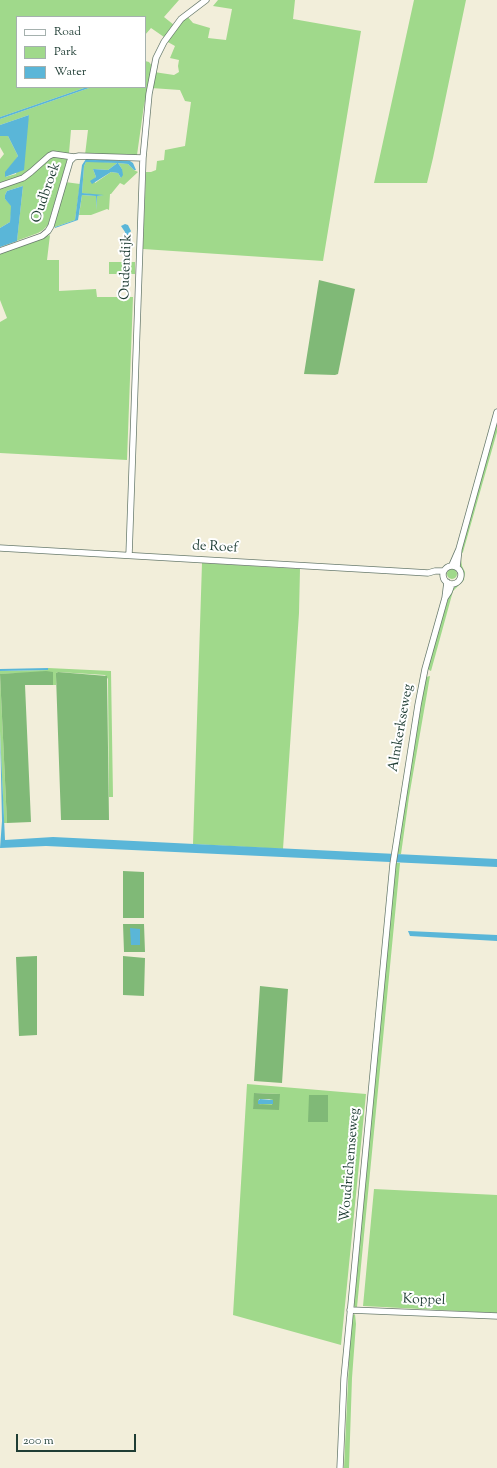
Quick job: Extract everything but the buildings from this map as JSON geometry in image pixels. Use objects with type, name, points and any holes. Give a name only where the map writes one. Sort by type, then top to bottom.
[{"type":"street","name":"Oudendijk","points":[[129,555],[142,158],[149,94],[156,58],[164,42],[175,26],[188,13],[206,0]]},
{"type":"street","points":[[0,186],[23,178],[53,154],[74,157]]},
{"type":"street","name":"Oudbroek","points":[[0,251],[42,236],[48,231],[51,226],[70,161],[74,157],[142,158]]},
{"type":"street","points":[[454,566],[497,412]]},
{"type":"street","name":"de Roef","points":[[0,548],[428,573],[435,571],[443,574]]},
{"type":"street","points":[[454,566],[461,572],[460,578],[456,583],[449,583],[443,574],[446,567],[454,566]]},
{"type":"street","name":"Almkerkseweg","points":[[393,864],[425,669],[445,598],[449,592],[449,583]]},
{"type":"street","name":"Woudrichemseweg","points":[[340,1468],[344,1378],[393,864]]},
{"type":"street","name":"Koppel","points":[[350,1310],[497,1316]]},
{"type":"green space","points":[[0,0],[179,0],[164,17],[174,25],[164,37],[151,28],[146,34],[146,16],[16,16],[16,88],[84,88],[0,117]]},
{"type":"green space","points":[[218,0],[295,0],[293,19],[361,31],[323,261],[143,249],[146,172],[156,170],[157,161],[164,160],[165,150],[185,146],[191,102],[185,101],[180,90],[151,88],[154,72],[174,75],[179,72],[179,60],[170,58],[175,46],[166,41],[187,16],[193,23],[210,28],[208,38],[226,40],[232,9],[213,6]]},
{"type":"green space","points":[[414,0],[466,0],[433,158],[427,183],[374,183]]},
{"type":"green space","points":[[146,61],[149,62],[152,66],[147,100],[145,101],[144,105],[137,155],[85,155],[88,130],[71,130],[69,153],[53,153],[24,176],[0,185],[0,159],[4,154],[0,147],[0,136],[8,136],[18,156],[5,177],[16,174],[29,115],[0,125],[0,119],[89,88],[146,88]]},
{"type":"green space","points":[[53,156],[68,157],[48,225],[38,233],[0,247],[17,240],[23,186],[7,191],[5,199],[12,206],[10,222],[0,228],[0,188],[14,184]]},
{"type":"green space","points":[[86,162],[117,163],[108,170],[93,169],[96,177],[94,179],[95,183],[111,172],[118,173],[121,178],[122,169],[118,163],[128,164],[138,172],[124,185],[120,183],[110,194],[109,210],[107,209],[91,215],[79,215],[82,195],[96,196],[97,210],[97,196],[103,196],[82,193],[84,166]]},
{"type":"green space","points":[[65,182],[80,184],[75,220],[52,228]]},
{"type":"green space","points":[[50,235],[47,260],[59,260],[59,291],[96,289],[97,297],[133,297],[127,460],[0,453],[0,322],[7,318],[0,300],[0,254]]},
{"type":"green space","points":[[109,262],[135,262],[135,274],[109,274]]},
{"type":"green space","points":[[319,280],[355,289],[338,374],[335,375],[304,374]]},
{"type":"green space","points":[[497,422],[497,432],[463,552],[460,556]]},
{"type":"green space","points":[[461,559],[465,572],[464,580],[453,591],[431,671],[428,668],[451,590],[460,583],[463,578],[460,565]]},
{"type":"green space","points":[[202,563],[300,569],[299,613],[283,849],[193,844]]},
{"type":"green space","points":[[450,569],[454,569],[456,570],[456,578],[450,579],[447,576],[447,572]]},
{"type":"green space","points":[[48,668],[111,671],[113,797],[109,797],[108,679],[105,675],[58,672],[56,673],[56,685],[53,685],[52,672],[0,674],[0,671],[48,670]]},
{"type":"green space","points":[[46,671],[53,672],[53,685],[25,685],[31,822],[7,823],[0,674]]},
{"type":"green space","points":[[56,673],[107,676],[109,820],[61,820],[56,676]]},
{"type":"green space","points":[[0,674],[7,823],[4,823],[0,731]]},
{"type":"green space","points":[[430,676],[409,797],[401,854],[396,854],[426,677]]},
{"type":"green space","points":[[395,863],[400,863],[356,1308],[352,1304]]},
{"type":"green space","points":[[123,871],[144,872],[144,918],[123,918]]},
{"type":"green space","points":[[123,924],[144,924],[145,952],[124,952]]},
{"type":"green space","points":[[37,956],[37,1035],[19,1036],[16,957]]},
{"type":"green space","points":[[123,956],[145,958],[144,996],[123,995]]},
{"type":"green space","points":[[260,986],[288,989],[282,1083],[254,1081]]},
{"type":"green space","points":[[247,1084],[366,1094],[341,1345],[233,1315]],"holes":[[[255,1093],[280,1094],[253,1109]]]},
{"type":"green space","points":[[254,1093],[280,1094],[279,1110],[253,1109]],"holes":[[[259,1099],[272,1099],[272,1105],[258,1104]]]},
{"type":"green space","points":[[309,1095],[328,1095],[328,1122],[308,1122]]},
{"type":"green space","points":[[374,1189],[497,1195],[497,1313],[363,1306]]},
{"type":"green space","points":[[355,1314],[356,1324],[352,1378],[349,1468],[344,1468],[351,1317]]},
{"type":"water","points":[[84,88],[89,88],[0,119],[0,117]]},
{"type":"water","points":[[29,115],[24,170],[5,177],[5,172],[18,156],[8,136],[0,136],[0,125]]},
{"type":"water","points":[[86,159],[130,161],[133,163],[136,170],[128,164],[118,163],[122,169],[123,175],[121,178],[118,173],[111,172],[92,184],[90,181],[96,177],[93,169],[108,170],[117,163],[86,162],[84,166],[82,193],[104,195],[97,196],[97,210],[96,196],[82,195],[78,220],[55,228],[75,220],[82,165]]},
{"type":"water","points":[[23,186],[17,241],[0,247],[0,228],[10,222],[11,206],[5,199],[5,195],[7,191]]},
{"type":"water","points":[[125,224],[128,225],[131,231],[128,236],[125,234],[121,226]]},
{"type":"water","points":[[48,668],[48,670],[0,671],[0,669]]},
{"type":"water","points":[[0,731],[5,840],[53,837],[497,859],[497,867],[46,846],[0,848],[2,821]]},
{"type":"water","points":[[130,928],[140,929],[140,945],[131,945]]},
{"type":"water","points":[[408,931],[497,935],[497,941],[410,936]]},
{"type":"water","points":[[260,1099],[273,1100],[273,1104],[258,1104]]}]
